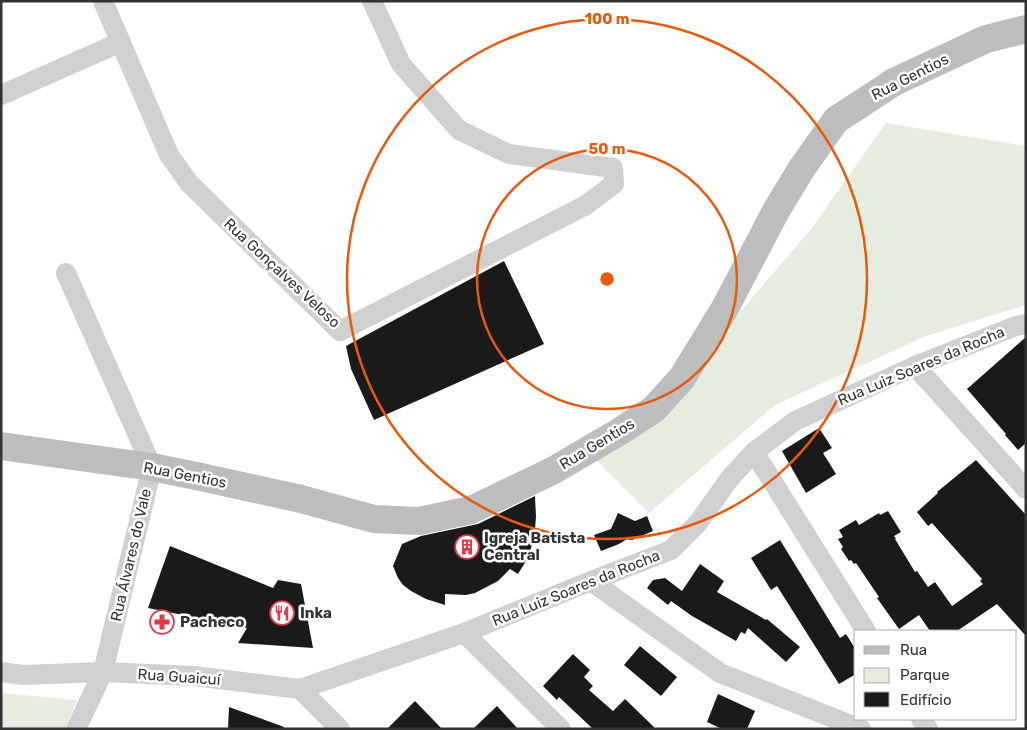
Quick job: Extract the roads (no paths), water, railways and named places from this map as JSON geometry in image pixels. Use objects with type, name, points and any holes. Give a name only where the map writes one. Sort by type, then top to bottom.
[{"type":"street","name":"Rua Gonçalves Veloso","points":[[104,1],[169,155],[189,183],[340,331],[586,205],[614,184],[613,168],[508,154],[459,130],[401,64],[372,1]]},
{"type":"street","name":"Rua Gentios","points":[[1,446],[152,467],[301,499],[374,519],[419,521],[471,510],[554,470],[654,409],[682,378],[726,308],[777,209],[802,168],[836,120],[894,82],[986,39],[1026,29]]},
{"type":"street","points":[[1,95],[121,42]]},
{"type":"street","name":"Rua Álvares do Vale","points":[[66,273],[152,467],[103,672],[76,729]]},
{"type":"street","name":"Rua Luiz Soares da Rocha","points":[[300,689],[464,633],[671,550],[698,523],[730,478],[754,452],[795,421],[915,366],[1016,326],[1026,324]]},
{"type":"street","points":[[915,366],[1026,489]]},
{"type":"street","points":[[754,452],[865,630]]},
{"type":"street","points":[[591,581],[720,673],[861,729]]},
{"type":"street","points":[[464,633],[561,729]]},
{"type":"street","name":"Rua Guaicuí","points":[[1,672],[23,676],[103,672],[194,676],[300,689]]},
{"type":"street","points":[[300,689],[340,729]]},
{"type":"place","name":"Igreja Batista Central","points":[[467,547]]},
{"type":"place","name":"Inka","points":[[282,613]]},
{"type":"place","name":"Pacheco","points":[[162,622]]}]
